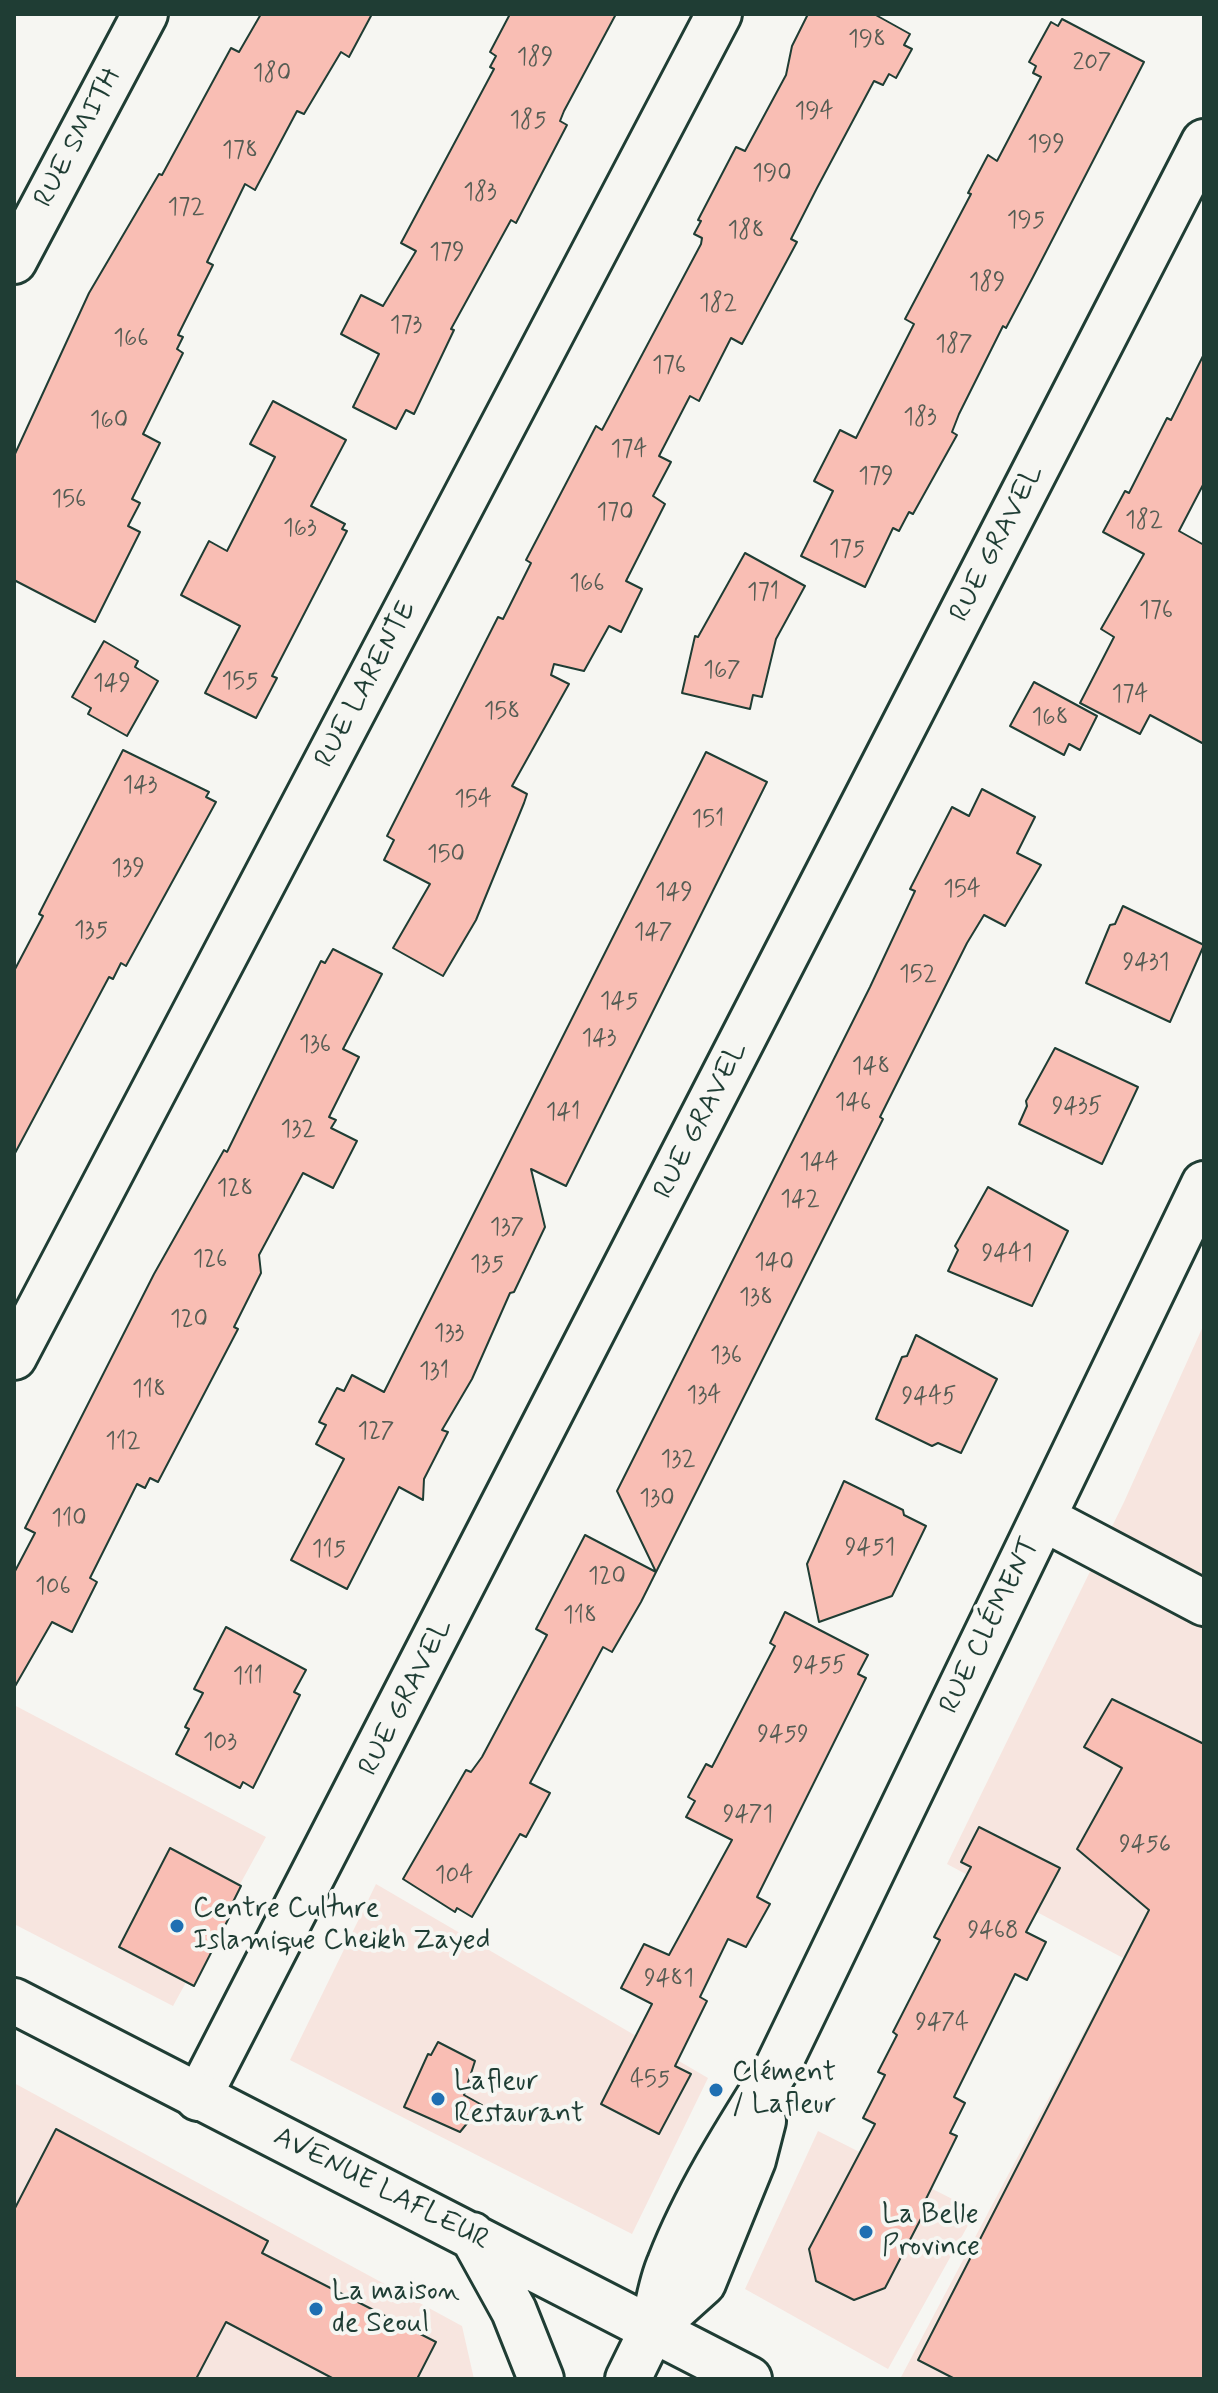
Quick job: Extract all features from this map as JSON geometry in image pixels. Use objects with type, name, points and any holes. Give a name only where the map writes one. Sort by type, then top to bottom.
[{"type":"street","name":"RUE SMITH","points":[[14,261],[145,14]]},
{"type":"street","name":"RUE LARENTE","points":[[14,1357],[719,14]]},
{"type":"street","name":"RUE GRAVEL","points":[[198,2098],[326,1855],[1204,142]]},
{"type":"street","name":"RUE CLÉMENT","points":[[628,2379],[653,2328],[703,2283],[716,2258],[753,2160],[777,2068],[1204,1184]]},
{"type":"street","points":[[1043,1518],[1204,1603]]},
{"type":"street","name":"AVENUE LAFLEUR","points":[[14,2001],[749,2379]]},
{"type":"street","points":[[472,2235],[514,2311],[541,2379]]},
{"type":"shaded area","points":[[1204,1324],[1204,2379],[900,2379],[1123,1958],[947,1864],[1124,1502]]},
{"type":"shaded area","points":[[14,1705],[266,1837],[173,2006],[14,1924]]},
{"type":"shaded area","points":[[376,1884],[708,2078],[632,2234],[290,2060]]},
{"type":"shaded area","points":[[14,2083],[462,2326],[474,2379],[14,2379]]},
{"type":"shaded area","points":[[818,2131],[976,2211],[888,2369],[745,2289]]},
{"type":"building","points":[[261,14],[372,14],[349,57],[341,52],[304,114],[297,111],[255,190],[245,184],[207,262],[213,265],[178,335],[183,337],[177,349],[183,353],[143,434],[160,443],[132,499],[140,503],[128,526],[140,532],[95,622],[14,580],[14,456],[89,293],[159,174],[162,175],[231,48],[239,52]]},
{"type":"building","points":[[510,14],[616,14],[564,111],[560,121],[567,125],[516,223],[511,220],[451,329],[454,330],[414,414],[406,410],[396,429],[353,407],[379,354],[341,334],[361,295],[383,306],[416,251],[401,243],[494,69],[490,67],[496,56],[490,52]]},
{"type":"building","points":[[808,14],[874,14],[910,34],[904,45],[912,49],[896,78],[889,74],[883,85],[874,81],[791,239],[797,242],[742,344],[731,338],[699,401],[690,396],[659,456],[671,462],[653,496],[665,504],[626,581],[642,589],[621,632],[609,626],[584,671],[554,664],[551,675],[569,684],[512,786],[527,794],[524,803],[476,920],[443,976],[393,948],[430,884],[384,860],[394,840],[387,836],[498,617],[503,619],[531,563],[526,560],[596,426],[602,430],[701,244],[702,238],[694,234],[701,221],[698,220],[736,147],[745,151],[786,75],[792,46]]},
{"type":"building","points":[[1062,19],[1144,62],[1006,328],[1003,326],[959,414],[952,432],[957,435],[913,514],[909,512],[899,531],[893,528],[865,587],[801,556],[833,491],[814,481],[840,430],[856,438],[914,324],[905,319],[971,194],[968,193],[988,155],[997,161],[1041,77],[1033,73],[1036,66],[1029,62],[1051,22],[1058,26]]},
{"type":"building","points":[[1204,354],[1204,483],[1179,531],[1204,545],[1204,744],[1150,715],[1140,734],[1080,703],[1114,637],[1101,629],[1144,554],[1103,532],[1125,491],[1129,493],[1167,418],[1171,420]]},
{"type":"building","points":[[273,401],[346,440],[311,506],[345,524],[342,529],[347,531],[272,676],[277,678],[256,718],[205,693],[240,626],[181,595],[209,541],[227,551],[275,457],[250,444]]},
{"type":"building","points":[[745,553],[805,586],[776,639],[762,697],[753,695],[750,709],[682,693],[695,636],[698,637]]},
{"type":"building","points":[[104,641],[138,661],[135,667],[158,681],[127,736],[88,714],[91,708],[72,697]]},
{"type":"building","points":[[1034,682],[1097,716],[1080,750],[1069,744],[1064,755],[1010,726]]},
{"type":"building","points":[[123,750],[209,792],[206,797],[216,802],[126,966],[121,963],[113,979],[109,977],[14,1155],[14,971],[43,916],[39,914]]},
{"type":"building","points":[[706,752],[767,782],[566,1186],[531,1169],[545,1227],[514,1292],[510,1293],[472,1379],[442,1430],[448,1432],[424,1479],[423,1500],[399,1487],[347,1589],[291,1560],[344,1459],[316,1444],[326,1425],[319,1422],[337,1388],[344,1391],[352,1375],[384,1392]]},
{"type":"building","points":[[982,789],[1035,817],[1017,853],[1041,865],[1005,926],[984,915],[967,943],[880,1117],[883,1119],[641,1602],[612,1652],[603,1647],[530,1783],[550,1793],[526,1837],[520,1834],[472,1917],[457,1908],[455,1912],[403,1879],[466,1770],[471,1772],[482,1757],[547,1635],[536,1629],[585,1535],[656,1572],[617,1491],[870,987],[915,891],[910,889],[952,807],[969,816]]},
{"type":"building","points":[[1123,906],[1204,945],[1170,1022],[1086,983],[1110,925],[1115,924]]},
{"type":"building","points":[[333,949],[382,974],[343,1049],[359,1057],[329,1117],[336,1120],[331,1128],[357,1141],[333,1188],[303,1173],[259,1255],[261,1273],[234,1327],[238,1329],[158,1482],[150,1478],[145,1488],[137,1484],[90,1578],[97,1582],[72,1632],[52,1622],[14,1688],[14,1573],[35,1533],[25,1528],[154,1274],[224,1150],[227,1152],[321,961],[325,963]]},
{"type":"building","points":[[1055,1048],[1138,1087],[1102,1164],[1019,1124],[1027,1106],[1026,1101]]},
{"type":"building","points":[[988,1187],[1068,1231],[1032,1306],[948,1271],[958,1250],[955,1246]]},
{"type":"building","points":[[916,1335],[997,1379],[961,1453],[938,1443],[932,1446],[876,1419],[902,1357],[907,1356]]},
{"type":"building","points":[[844,1481],[903,1510],[904,1515],[926,1526],[892,1596],[819,1622],[807,1564]]},
{"type":"building","points":[[785,1612],[868,1655],[858,1674],[866,1678],[757,1897],[770,1904],[746,1947],[728,1939],[700,1997],[707,2001],[675,2066],[691,2074],[659,2134],[601,2104],[652,2004],[621,1988],[644,1944],[669,1955],[732,1840],[686,1817],[695,1801],[688,1797],[706,1764],[712,1767],[775,1646],[770,1643]]},
{"type":"building","points":[[226,1627],[306,1670],[294,1692],[300,1695],[253,1788],[243,1782],[240,1788],[176,1754],[189,1729],[185,1727],[203,1693],[194,1689]]},
{"type":"building","points":[[1112,1699],[1204,1744],[1204,2379],[955,2379],[918,2360],[1149,1910],[1077,1849],[1122,1768],[1084,1747]]},
{"type":"building","points":[[979,1827],[1060,1868],[1026,1932],[1046,1942],[1027,1980],[1015,1974],[954,2097],[965,2103],[950,2133],[957,2136],[923,2205],[927,2207],[885,2288],[854,2300],[816,2281],[809,2249],[875,2124],[863,2118],[885,2075],[878,2072],[897,2035],[893,2032],[940,1940],[934,1937],[971,1867],[961,1862]]},
{"type":"building","name":"Centre Culture Islamique Cheikh Zayed","points":[[170,1848],[241,1886],[232,1904],[236,1904],[194,1986],[119,1947]]},
{"type":"building","points":[[438,2042],[475,2061],[464,2095],[482,2105],[460,2132],[404,2107],[428,2054],[431,2055]]},
{"type":"building","points":[[56,2129],[268,2241],[262,2253],[436,2342],[417,2379],[334,2379],[226,2322],[196,2379],[14,2379],[14,2210]]},
{"type":"place","name":"Centre Culture Islamique Cheikh Zayed","points":[[177,1926]]},
{"type":"place","name":"Clément / Lafleur","points":[[716,2090]]},
{"type":"place","name":"Lafleur Restaurant","points":[[438,2099]]},
{"type":"place","name":"La Belle Province","points":[[866,2232]]},
{"type":"place","name":"La maison de Seoul","points":[[316,2309]]}]
